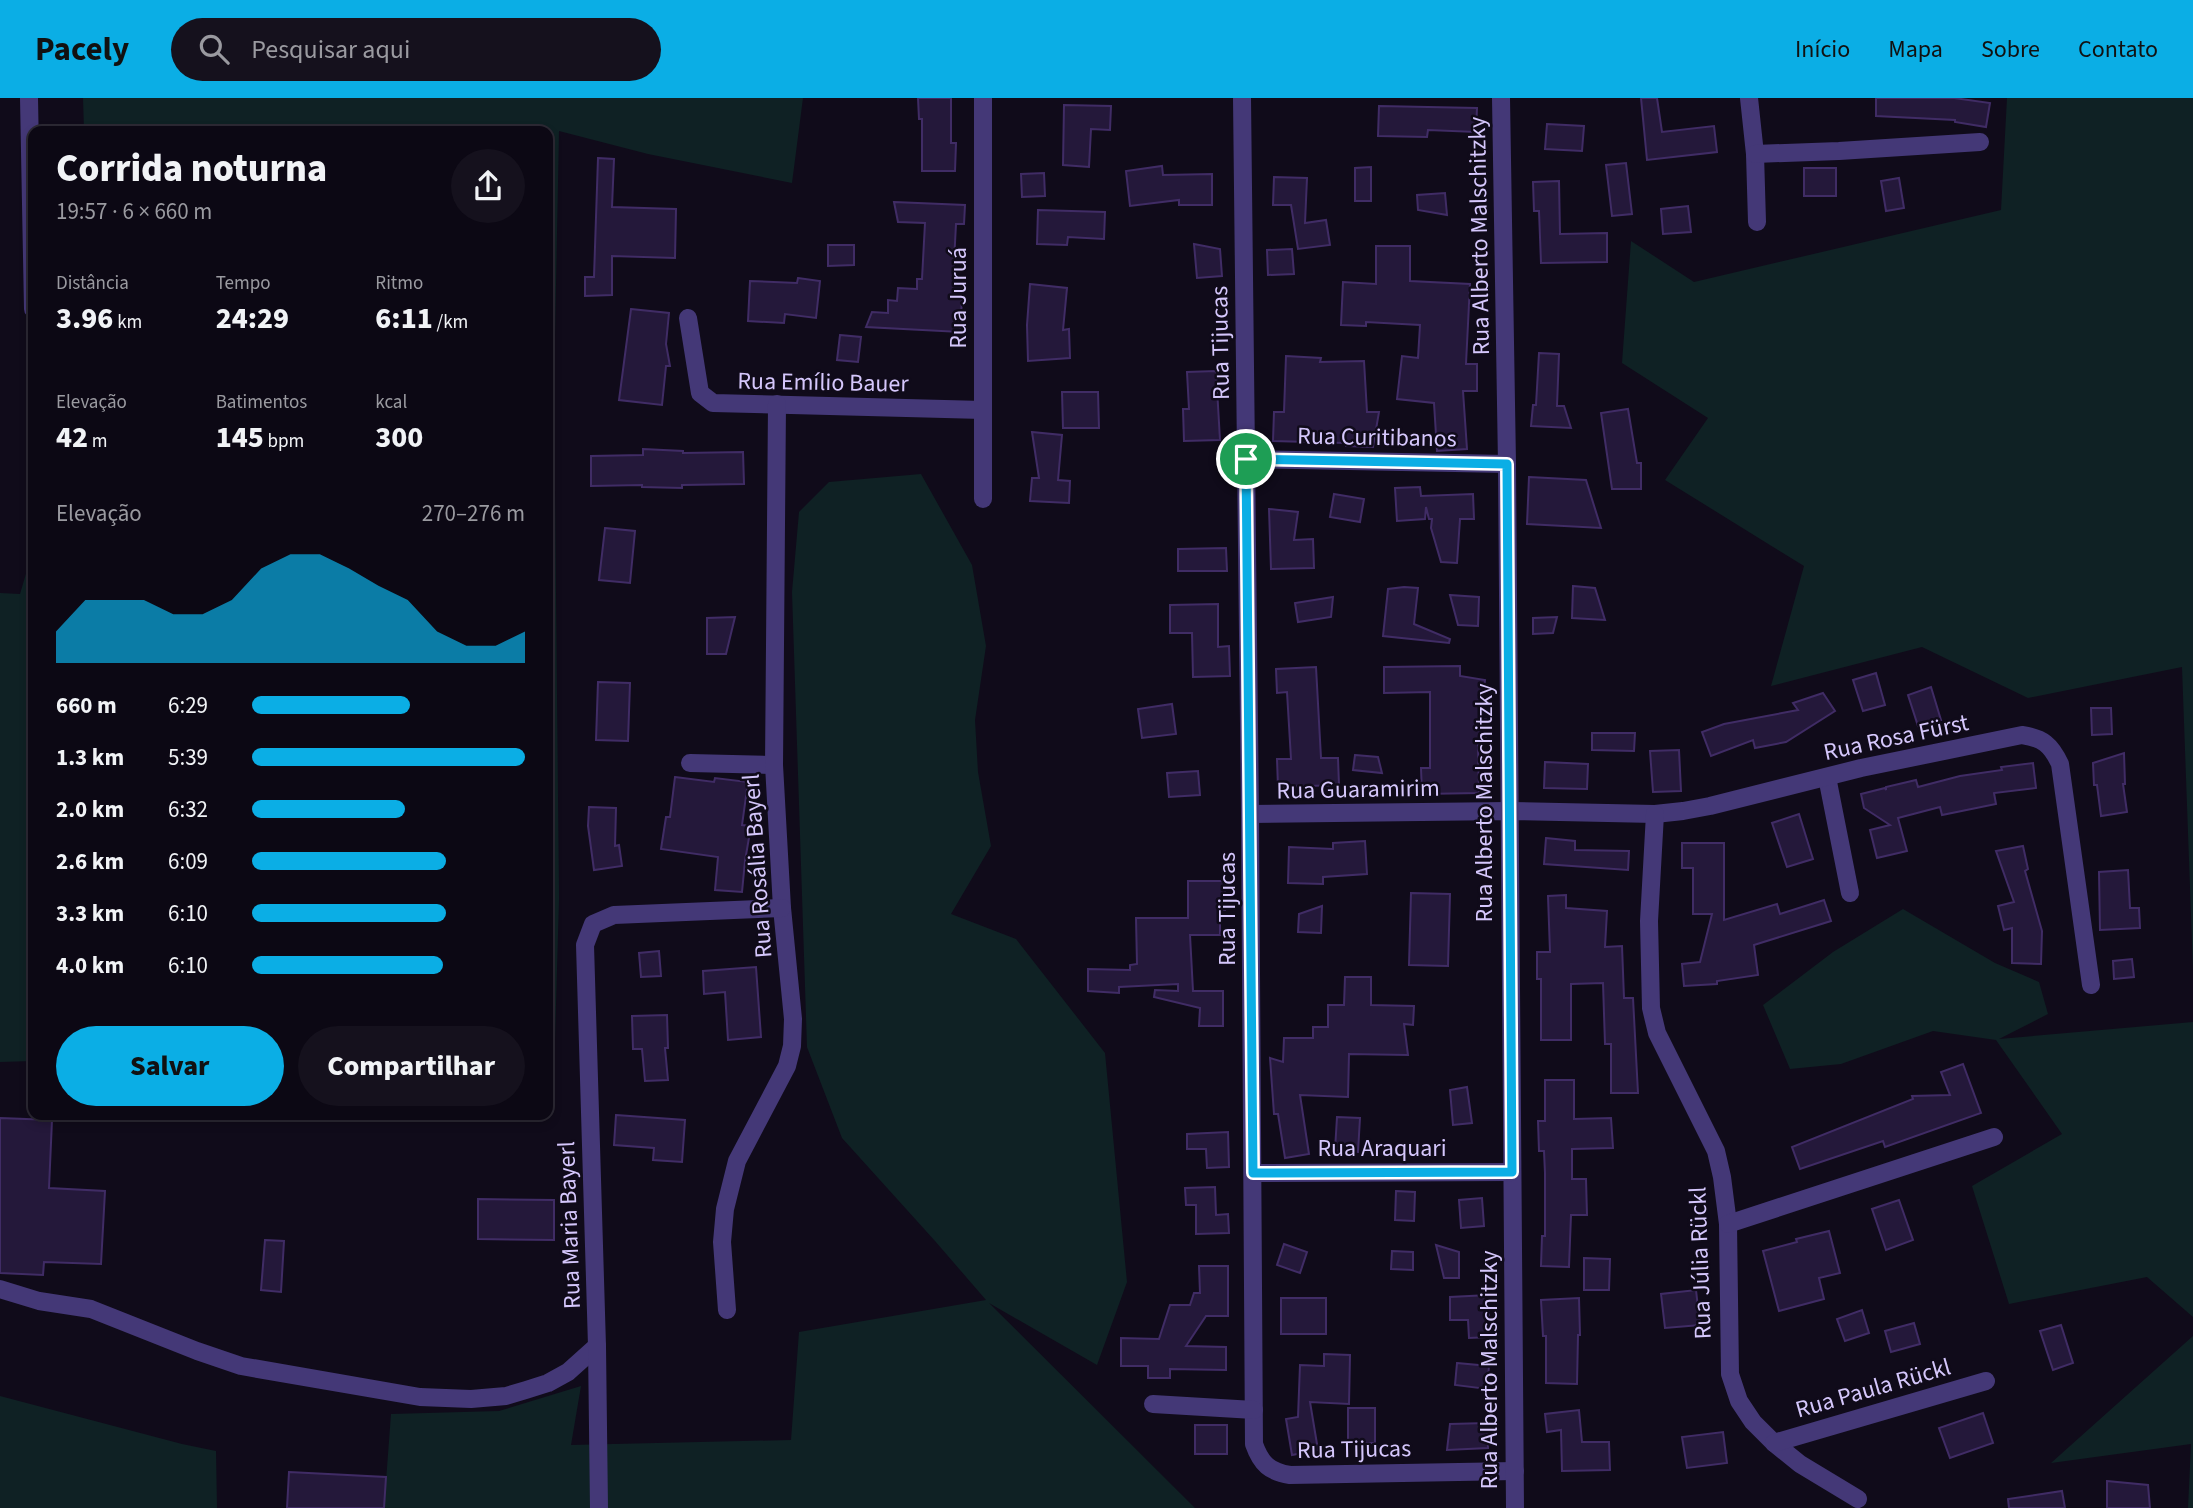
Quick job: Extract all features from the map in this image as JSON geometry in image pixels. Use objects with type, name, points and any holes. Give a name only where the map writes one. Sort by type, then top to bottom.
[{"type":"street","points":[[29,98],[30,126]]},
{"type":"street","name":"Rua Juruá","points":[[983,98],[983,499]]},
{"type":"street","name":"Rua Tijucas","points":[[1242,98],[1254,1444],[1258,1457],[1267,1467],[1277,1473],[1290,1475],[1515,1471]]},
{"type":"street","name":"Rua Alberto Malschitzky","points":[[1502,98],[1515,1508]]},
{"type":"street","points":[[1749,98],[1755,154],[1757,222]]},
{"type":"street","points":[[1755,154],[1980,142]]},
{"type":"street","name":"Rua Emílio Bauer","points":[[688,318],[700,393],[713,402],[983,410]]},
{"type":"street","name":"Rua Rosália Bayerl","points":[[727,1310],[722,1242],[725,1209],[737,1161],[787,1066],[792,1046],[793,1019],[782,908],[774,765],[777,404]]},
{"type":"street","name":"Rua Curitibanos","points":[[1246,459],[1507,464]]},
{"type":"street","name":"Rua Rosa Fürst","points":[[1508,811],[1655,814],[1710,806],[1827,777],[2022,735],[2039,738],[2052,748],[2060,764],[2091,985]]},
{"type":"street","points":[[690,763],[774,765]]},
{"type":"street","points":[[1827,777],[1850,893]]},
{"type":"street","name":"Rua Guaramirim","points":[[1250,814],[1508,811]]},
{"type":"street","name":"Rua Júlia Rückl","points":[[1655,814],[1649,920],[1651,1008],[1657,1033],[1716,1151],[1722,1177],[1728,1224],[1730,1374],[1739,1401],[1753,1422],[1774,1443],[1800,1464],[1858,1499]]},
{"type":"street","name":"Rua Maria Bayerl","points":[[599,1508],[585,944],[593,924],[614,915],[782,908]]},
{"type":"street","points":[[1728,1224],[1994,1137]]},
{"type":"street","name":"Rua Araquari","points":[[1253,1173],[1512,1172]]},
{"type":"street","points":[[0,1289],[39,1301],[91,1309],[241,1366],[421,1397],[471,1399],[506,1396],[548,1383],[568,1372],[597,1346]]},
{"type":"street","name":"Rua Paula Rückl","points":[[1774,1443],[1986,1381]]},
{"type":"street","points":[[1153,1404],[1254,1410]]},
{"type":"shaded area","points":[[83,98],[803,98],[792,183],[648,154],[559,131],[554,389],[559,898],[555,1041],[553,126],[84,126]]},
{"type":"shaded area","points":[[2007,98],[2193,98],[2193,971],[2182,667],[2028,698],[1922,647],[1771,686],[1804,566],[1665,480],[1708,418],[1622,363],[1631,241],[1694,282],[2001,210]]},
{"type":"shaded area","points":[[921,474],[972,565],[986,646],[975,720],[978,772],[991,846],[951,914],[1016,939],[1105,1053],[1127,1282],[1097,1365],[989,1303],[1195,1508],[384,1508],[391,1414],[499,1411],[581,1386],[571,1445],[791,1440],[799,1332],[986,1300],[842,1138],[807,1047],[792,592],[799,512],[829,482]]},
{"type":"shaded area","points":[[28,567],[28,1061],[0,1062],[0,593],[20,594]]},
{"type":"shaded area","points":[[1903,909],[1995,963],[2039,982],[2048,1014],[1999,1039],[2193,1022],[2193,1317],[2147,1277],[2009,1304],[1972,1186],[2062,1134],[1996,1040],[1933,1031],[1841,1064],[1790,1069],[1763,1005],[1833,952]]},
{"type":"shaded area","points":[[2193,1336],[2193,1508],[2188,1508],[2191,1444],[2051,1463]]},
{"type":"shaded area","points":[[0,1396],[216,1451],[217,1508],[0,1508]]},
{"type":"building","points":[[918,98],[951,98],[951,143],[956,143],[955,171],[922,171],[922,119],[919,119]]},
{"type":"building","points":[[1641,98],[1657,98],[1662,132],[1714,126],[1717,152],[1647,160]]},
{"type":"building","points":[[1876,98],[1954,98],[1990,103],[1986,127],[1955,120],[1876,116]]},
{"type":"building","points":[[1064,105],[1111,106],[1110,130],[1091,129],[1089,167],[1063,165]]},
{"type":"building","points":[[1379,106],[1477,108],[1476,132],[1428,130],[1427,137],[1378,136]]},
{"type":"building","points":[[1547,124],[1584,126],[1582,151],[1545,149]]},
{"type":"building","points":[[598,158],[614,159],[612,207],[676,209],[675,258],[612,256],[612,295],[585,296],[585,277],[594,277]]},
{"type":"building","points":[[1626,163],[1632,214],[1612,216],[1606,165]]},
{"type":"building","points":[[1162,166],[1163,175],[1212,174],[1212,205],[1179,205],[1179,200],[1130,206],[1126,171]]},
{"type":"building","points":[[1371,167],[1371,201],[1355,201],[1355,168]]},
{"type":"building","points":[[1804,168],[1836,168],[1836,196],[1804,196]]},
{"type":"building","points":[[1044,173],[1045,196],[1022,197],[1021,174]]},
{"type":"building","points":[[1274,177],[1307,178],[1305,223],[1326,220],[1330,245],[1298,249],[1291,205],[1273,205]]},
{"type":"building","points":[[1899,178],[1904,208],[1886,211],[1881,181]]},
{"type":"building","points":[[1559,181],[1560,234],[1607,233],[1607,262],[1541,263],[1539,211],[1534,211],[1533,182]]},
{"type":"building","points":[[1445,193],[1447,215],[1418,210],[1417,195]]},
{"type":"building","points":[[894,202],[965,205],[964,224],[956,224],[953,281],[963,282],[960,332],[866,327],[872,312],[888,313],[888,300],[897,301],[898,288],[917,289],[917,279],[922,279],[925,223],[898,222]]},
{"type":"building","points":[[1688,206],[1691,232],[1663,234],[1661,209]]},
{"type":"building","points":[[1038,210],[1105,212],[1104,239],[1068,237],[1067,245],[1037,244]]},
{"type":"building","points":[[1194,244],[1220,249],[1222,276],[1197,278]]},
{"type":"building","points":[[828,245],[854,245],[854,265],[828,266]]},
{"type":"building","points":[[1376,246],[1410,246],[1410,281],[1470,284],[1466,364],[1477,364],[1477,391],[1463,391],[1467,449],[1437,451],[1434,403],[1397,399],[1402,356],[1418,358],[1420,325],[1366,322],[1366,326],[1341,325],[1343,282],[1376,284]]},
{"type":"building","points":[[1292,249],[1294,274],[1268,275],[1267,250]]},
{"type":"building","points":[[798,278],[820,281],[816,318],[785,314],[784,323],[748,321],[750,281],[797,283]]},
{"type":"building","points":[[1030,284],[1067,288],[1063,330],[1069,329],[1070,358],[1028,361]]},
{"type":"building","points":[[631,309],[669,313],[666,344],[670,366],[666,366],[662,405],[619,400]]},
{"type":"building","points":[[840,335],[861,337],[858,362],[837,360]]},
{"type":"building","points":[[1539,353],[1559,354],[1557,406],[1564,406],[1571,428],[1531,426],[1533,405],[1536,405]]},
{"type":"building","points":[[1286,356],[1321,358],[1320,362],[1364,361],[1367,412],[1379,412],[1373,447],[1346,446],[1346,443],[1273,441],[1274,412],[1284,412]]},
{"type":"building","points":[[1216,371],[1220,440],[1184,441],[1183,409],[1189,409],[1187,372]]},
{"type":"building","points":[[1062,392],[1098,392],[1099,428],[1063,428]]},
{"type":"building","points":[[1628,409],[1637,463],[1641,463],[1641,489],[1612,489],[1601,413]]},
{"type":"building","points":[[1032,432],[1062,435],[1058,480],[1070,481],[1069,503],[1030,501],[1032,478],[1039,478]]},
{"type":"building","points":[[643,449],[683,453],[743,452],[744,484],[682,485],[682,488],[642,485],[591,486],[591,456],[643,455]]},
{"type":"building","points":[[1529,477],[1586,480],[1601,528],[1527,524]]},
{"type":"building","points":[[1420,487],[1421,496],[1473,494],[1474,519],[1460,519],[1457,563],[1441,562],[1431,528],[1432,519],[1429,519],[1426,507],[1425,519],[1397,521],[1395,488]]},
{"type":"building","points":[[1334,494],[1364,499],[1360,522],[1330,517]]},
{"type":"building","points":[[1269,509],[1298,512],[1294,540],[1313,539],[1314,568],[1271,569]]},
{"type":"building","points":[[605,528],[635,531],[630,583],[599,580]]},
{"type":"building","points":[[1226,548],[1227,571],[1178,571],[1178,549]]},
{"type":"building","points":[[1573,586],[1595,588],[1605,620],[1572,618]]},
{"type":"building","points":[[1418,588],[1414,624],[1450,639],[1449,643],[1383,636],[1388,589]]},
{"type":"building","points":[[1450,595],[1479,597],[1478,626],[1458,625]]},
{"type":"building","points":[[1333,597],[1331,617],[1298,622],[1295,603]]},
{"type":"building","points":[[1218,604],[1218,647],[1229,646],[1230,676],[1193,677],[1192,633],[1170,633],[1170,605]]},
{"type":"building","points":[[735,617],[726,654],[707,654],[707,618]]},
{"type":"building","points":[[1557,617],[1553,633],[1533,634],[1533,618]]},
{"type":"building","points":[[1460,666],[1460,676],[1485,680],[1480,719],[1486,719],[1486,742],[1478,742],[1479,793],[1422,794],[1421,768],[1430,768],[1430,692],[1384,693],[1384,667]]},
{"type":"building","points":[[1316,667],[1321,758],[1338,758],[1339,785],[1278,787],[1277,759],[1291,759],[1287,692],[1277,693],[1276,669]]},
{"type":"building","points":[[1876,673],[1885,705],[1863,711],[1853,680]]},
{"type":"building","points":[[598,682],[630,683],[628,741],[596,740]]},
{"type":"building","points":[[1931,687],[1941,720],[1918,726],[1908,695]]},
{"type":"building","points":[[1823,693],[1835,711],[1786,742],[1755,748],[1753,740],[1711,756],[1702,732],[1724,724],[1798,710],[1793,703]]},
{"type":"building","points":[[1172,704],[1176,734],[1142,738],[1138,709]]},
{"type":"building","points":[[2091,708],[2111,708],[2112,734],[2092,735]]},
{"type":"building","points":[[1592,733],[1635,733],[1634,751],[1592,750]]},
{"type":"building","points":[[1679,750],[1681,791],[1653,792],[1650,751]]},
{"type":"building","points":[[2124,753],[2123,784],[2127,812],[2101,816],[2097,785],[2094,785],[2093,763]]},
{"type":"building","points":[[1355,755],[1378,757],[1382,773],[1353,770]]},
{"type":"building","points":[[1545,762],[1588,764],[1587,789],[1544,788]]},
{"type":"building","points":[[2033,763],[2036,788],[1994,793],[1996,804],[1942,815],[1940,807],[1898,818],[1907,851],[1877,858],[1870,830],[1890,825],[1864,808],[1861,794],[1885,788],[1886,790],[1886,787],[1916,780],[1918,787],[1960,776],[2002,770],[2001,767]]},
{"type":"building","points":[[1198,771],[1200,795],[1169,797],[1167,773]]},
{"type":"building","points":[[675,777],[714,782],[715,778],[748,782],[742,825],[751,826],[742,892],[715,890],[718,857],[661,849],[666,817],[670,817]]},
{"type":"building","points":[[589,807],[616,808],[615,846],[619,845],[622,866],[594,870],[588,826]]},
{"type":"building","points":[[1799,814],[1813,859],[1787,867],[1772,823]]},
{"type":"building","points":[[1546,838],[1575,841],[1575,850],[1629,851],[1628,870],[1544,864]]},
{"type":"building","points":[[1365,841],[1367,874],[1323,877],[1323,884],[1288,883],[1289,847],[1333,849],[1333,843]]},
{"type":"building","points":[[1682,843],[1724,843],[1724,920],[1777,904],[1780,914],[1824,900],[1831,921],[1754,945],[1758,975],[1717,981],[1717,984],[1684,986],[1682,964],[1700,962],[1712,914],[1693,914],[1693,868],[1682,868]]},
{"type":"building","points":[[2023,846],[2028,869],[2025,871],[2042,931],[2041,964],[2012,963],[2012,928],[2004,930],[1998,906],[2014,902],[1996,851]]},
{"type":"building","points":[[2128,870],[2130,908],[2139,908],[2140,928],[2100,930],[2099,872]]},
{"type":"building","points":[[1188,881],[1225,881],[1225,910],[1220,910],[1220,935],[1190,935],[1193,991],[1223,991],[1223,1026],[1199,1026],[1200,1008],[1154,997],[1155,990],[1178,991],[1178,984],[1119,987],[1119,993],[1088,991],[1088,969],[1130,970],[1130,965],[1137,964],[1136,918],[1188,918]]},
{"type":"building","points":[[1411,893],[1450,894],[1448,966],[1409,965]]},
{"type":"building","points":[[1566,895],[1566,908],[1607,911],[1605,947],[1622,946],[1624,998],[1633,998],[1638,1093],[1611,1093],[1611,1044],[1605,1044],[1603,983],[1571,984],[1571,1040],[1541,1040],[1541,979],[1537,979],[1537,952],[1550,952],[1548,896]]},
{"type":"building","points":[[1322,906],[1321,933],[1298,932],[1299,914]]},
{"type":"building","points":[[659,951],[661,976],[641,977],[639,953]]},
{"type":"building","points":[[2132,959],[2134,977],[2114,979],[2113,961]]},
{"type":"building","points":[[756,967],[761,1037],[728,1040],[725,992],[704,994],[703,971]]},
{"type":"building","points":[[1345,977],[1371,977],[1371,1005],[1414,1006],[1413,1025],[1404,1024],[1408,1055],[1349,1054],[1348,1097],[1300,1095],[1309,1154],[1285,1158],[1278,1114],[1274,1114],[1270,1058],[1283,1062],[1284,1038],[1313,1038],[1313,1027],[1328,1027],[1328,1005],[1344,1005]]},
{"type":"building","points":[[667,1015],[668,1048],[665,1048],[668,1080],[645,1081],[642,1049],[633,1049],[632,1016]]},
{"type":"building","points":[[1963,1064],[1981,1113],[1885,1147],[1883,1141],[1800,1169],[1792,1147],[1913,1099],[1912,1096],[1950,1095],[1941,1072]]},
{"type":"building","points":[[1545,1080],[1574,1080],[1574,1119],[1611,1118],[1613,1148],[1572,1149],[1572,1179],[1586,1179],[1587,1215],[1571,1215],[1569,1267],[1541,1266],[1542,1236],[1545,1236],[1545,1173],[1544,1151],[1539,1151],[1538,1121],[1545,1121]]},
{"type":"building","points":[[1467,1087],[1472,1123],[1453,1125],[1450,1090]]},
{"type":"building","points":[[616,1115],[685,1120],[682,1162],[653,1160],[654,1148],[614,1145]]},
{"type":"building","points":[[1337,1117],[1360,1118],[1358,1152],[1335,1150]]},
{"type":"building","points":[[0,1118],[52,1120],[49,1188],[105,1191],[101,1264],[44,1262],[43,1275],[0,1273]]},
{"type":"building","points":[[1228,1132],[1229,1167],[1207,1168],[1206,1149],[1187,1149],[1187,1134]]},
{"type":"building","points":[[1215,1187],[1216,1215],[1228,1214],[1229,1233],[1196,1234],[1196,1205],[1186,1205],[1185,1188]]},
{"type":"building","points":[[1396,1191],[1415,1192],[1414,1221],[1395,1220]]},
{"type":"building","points":[[1482,1198],[1484,1226],[1461,1228],[1459,1200]]},
{"type":"building","points":[[478,1199],[554,1200],[554,1240],[478,1239]]},
{"type":"building","points":[[1899,1200],[1913,1240],[1886,1250],[1872,1209]]},
{"type":"building","points":[[1829,1231],[1840,1273],[1819,1278],[1824,1299],[1779,1311],[1763,1251]]},
{"type":"building","points":[[265,1240],[284,1241],[281,1292],[261,1290]]},
{"type":"building","points":[[1284,1244],[1307,1252],[1300,1273],[1277,1265]]},
{"type":"building","points":[[1436,1245],[1459,1252],[1459,1278],[1444,1278]]},
{"type":"building","points":[[1392,1251],[1413,1252],[1413,1270],[1391,1269]]},
{"type":"building","points":[[1584,1258],[1610,1259],[1609,1290],[1584,1290]]},
{"type":"building","points":[[1199,1266],[1228,1266],[1228,1316],[1206,1316],[1186,1346],[1226,1347],[1226,1370],[1170,1369],[1170,1378],[1148,1378],[1148,1366],[1121,1366],[1121,1338],[1159,1339],[1170,1305],[1190,1305],[1194,1293],[1200,1293]]},
{"type":"building","points":[[1696,1290],[1700,1325],[1665,1328],[1661,1294]]},
{"type":"building","points":[[1488,1295],[1490,1337],[1469,1338],[1468,1320],[1450,1320],[1450,1297]]},
{"type":"building","points":[[1281,1298],[1326,1298],[1326,1334],[1281,1334]]},
{"type":"building","points":[[1579,1298],[1577,1384],[1546,1383],[1546,1336],[1543,1336],[1541,1300]]},
{"type":"building","points":[[1862,1310],[1869,1333],[1845,1341],[1837,1319]]},
{"type":"building","points":[[1914,1323],[1920,1344],[1891,1352],[1885,1331]]},
{"type":"building","points":[[2061,1325],[2073,1363],[2053,1370],[2040,1331]]},
{"type":"building","points":[[1324,1354],[1350,1355],[1349,1404],[1310,1402],[1318,1450],[1292,1455],[1286,1419],[1298,1417],[1300,1365],[1324,1366]]},
{"type":"building","points":[[1457,1363],[1489,1366],[1487,1389],[1455,1385]]},
{"type":"building","points":[[1348,1408],[1375,1408],[1375,1443],[1348,1443]]},
{"type":"building","points":[[1579,1410],[1582,1442],[1609,1442],[1610,1470],[1562,1471],[1561,1430],[1547,1432],[1545,1414]]},
{"type":"building","points":[[1983,1413],[1993,1443],[1950,1458],[1939,1428]]},
{"type":"building","points":[[1487,1423],[1488,1448],[1447,1450],[1450,1424]]},
{"type":"building","points":[[1195,1425],[1227,1425],[1227,1454],[1195,1454]]},
{"type":"building","points":[[1723,1432],[1727,1463],[1687,1468],[1682,1437]]},
{"type":"building","points":[[289,1472],[386,1477],[384,1508],[287,1508]]},
{"type":"building","points":[[2107,1481],[2148,1485],[2150,1508],[2107,1508]]},
{"type":"building","points":[[2062,1491],[2065,1508],[2009,1508],[2008,1499]]},
{"type":"route","points":[[1246,459],[1507,464],[1512,1172],[1253,1173],[1246,459]]}]
